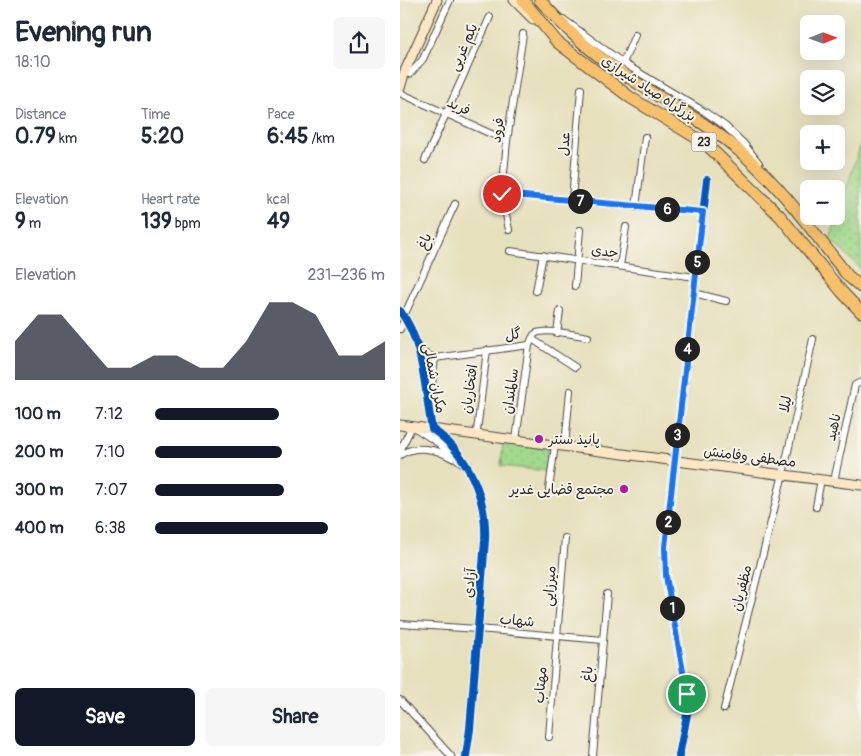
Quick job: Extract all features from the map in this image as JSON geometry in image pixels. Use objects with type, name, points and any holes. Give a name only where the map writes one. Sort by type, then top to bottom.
[{"type":"highway","name":"بزرگراه صیاد شیرازی","points":[[523,0],[557,42],[631,98],[705,144],[780,216],[842,292],[861,312]]},
{"type":"highway","name":"بزرگراه صیاد شیرازی","points":[[540,0],[570,33],[625,76],[710,128],[737,148],[782,192],[848,276],[861,287]]},
{"type":"main road","points":[[401,89],[405,71],[437,0]]},
{"type":"main road","points":[[401,89],[410,74],[442,0]]},
{"type":"main road","points":[[514,0],[557,42]]},
{"type":"main road","name":"مصطفی وفامنش","points":[[400,420],[476,431],[516,440]]},
{"type":"main road","name":"مصطفی وفامنش","points":[[400,425],[432,426],[454,432],[861,485]]},
{"type":"street","points":[[410,74],[423,59],[450,0]]},
{"type":"street","points":[[554,15],[567,21],[623,63],[725,126],[750,151],[782,192]]},
{"type":"street","name":"یکم غربی","points":[[425,160],[490,17]]},
{"type":"street","name":"فرود","points":[[509,230],[502,194],[507,141],[523,34]]},
{"type":"street","points":[[623,63],[635,35]]},
{"type":"street","name":"فرید","points":[[401,89],[446,114],[507,141]]},
{"type":"street","name":"عدل","points":[[572,200],[582,90]]},
{"type":"street","points":[[636,207],[645,137]]},
{"type":"street","points":[[679,756],[689,704],[666,576],[665,547],[707,180]]},
{"type":"street","points":[[502,194],[703,212]]},
{"type":"street","name":"باغ","points":[[400,329],[403,315],[455,204]]},
{"type":"street","points":[[620,266],[626,227]]},
{"type":"street","points":[[575,286],[580,230]]},
{"type":"street","name":"جدی","points":[[510,251],[696,277]]},
{"type":"street","points":[[536,291],[542,255]]},
{"type":"street","points":[[694,293],[726,301]]},
{"type":"street","points":[[557,333],[560,311]]},
{"type":"street","name":"مکران شمالی","points":[[403,315],[413,332],[419,351],[432,426]]},
{"type":"street","name":"گل","points":[[435,358],[531,342],[537,333],[557,333],[588,337]]},
{"type":"street","name":"لیلا","points":[[782,474],[812,339]]},
{"type":"street","points":[[531,342],[575,367]]},
{"type":"street","name":"سالمندان","points":[[516,440],[531,342]]},
{"type":"street","name":"افتخاریان","points":[[476,431],[487,350]]},
{"type":"street","points":[[419,351],[435,358],[429,410]]},
{"type":"street","name":"ناهید","points":[[834,481],[858,384]]},
{"type":"street","points":[[565,446],[570,391]]},
{"type":"street","points":[[400,453],[412,426],[438,443],[466,466]]},
{"type":"street","name":"آزادی","points":[[432,426],[460,455],[484,509],[486,524],[470,729],[466,756]]},
{"type":"street","points":[[441,435],[454,432]]},
{"type":"street","points":[[549,489],[555,445]]},
{"type":"street","points":[[400,453],[428,449],[444,454],[466,466]]},
{"type":"street","name":"مظفریان","points":[[724,709],[782,474]]},
{"type":"street","points":[[816,507],[821,480]]},
{"type":"street","name":"میرزایی","points":[[557,636],[565,538]]},
{"type":"street","name":"باغ","points":[[593,756],[607,594]]},
{"type":"street","name":"شهاب","points":[[400,624],[603,640]]},
{"type":"street","name":"مهتاب","points":[[549,737],[557,636]]},
{"type":"street","points":[[400,700],[451,756]]},
{"type":"green space","points":[[861,143],[861,269],[830,239],[835,225],[845,225],[845,193]]},
{"type":"green space","points":[[503,443],[549,448],[547,471],[501,466]]},
{"type":"cycle path","points":[[679,756],[689,704],[666,576],[665,547],[707,180]]},
{"type":"cycle path","points":[[400,311],[408,323],[419,352],[432,429],[445,439],[465,464],[473,478],[483,508],[485,540],[470,729],[466,756]]},
{"type":"place","name":"پانیذ سنتر","points":[[539,439]]},
{"type":"place","name":"مجتمع قضایی غدیر","points":[[624,489]]},
{"type":"route","points":[[502,194],[703,212],[665,547],[666,576],[687,694]]}]
